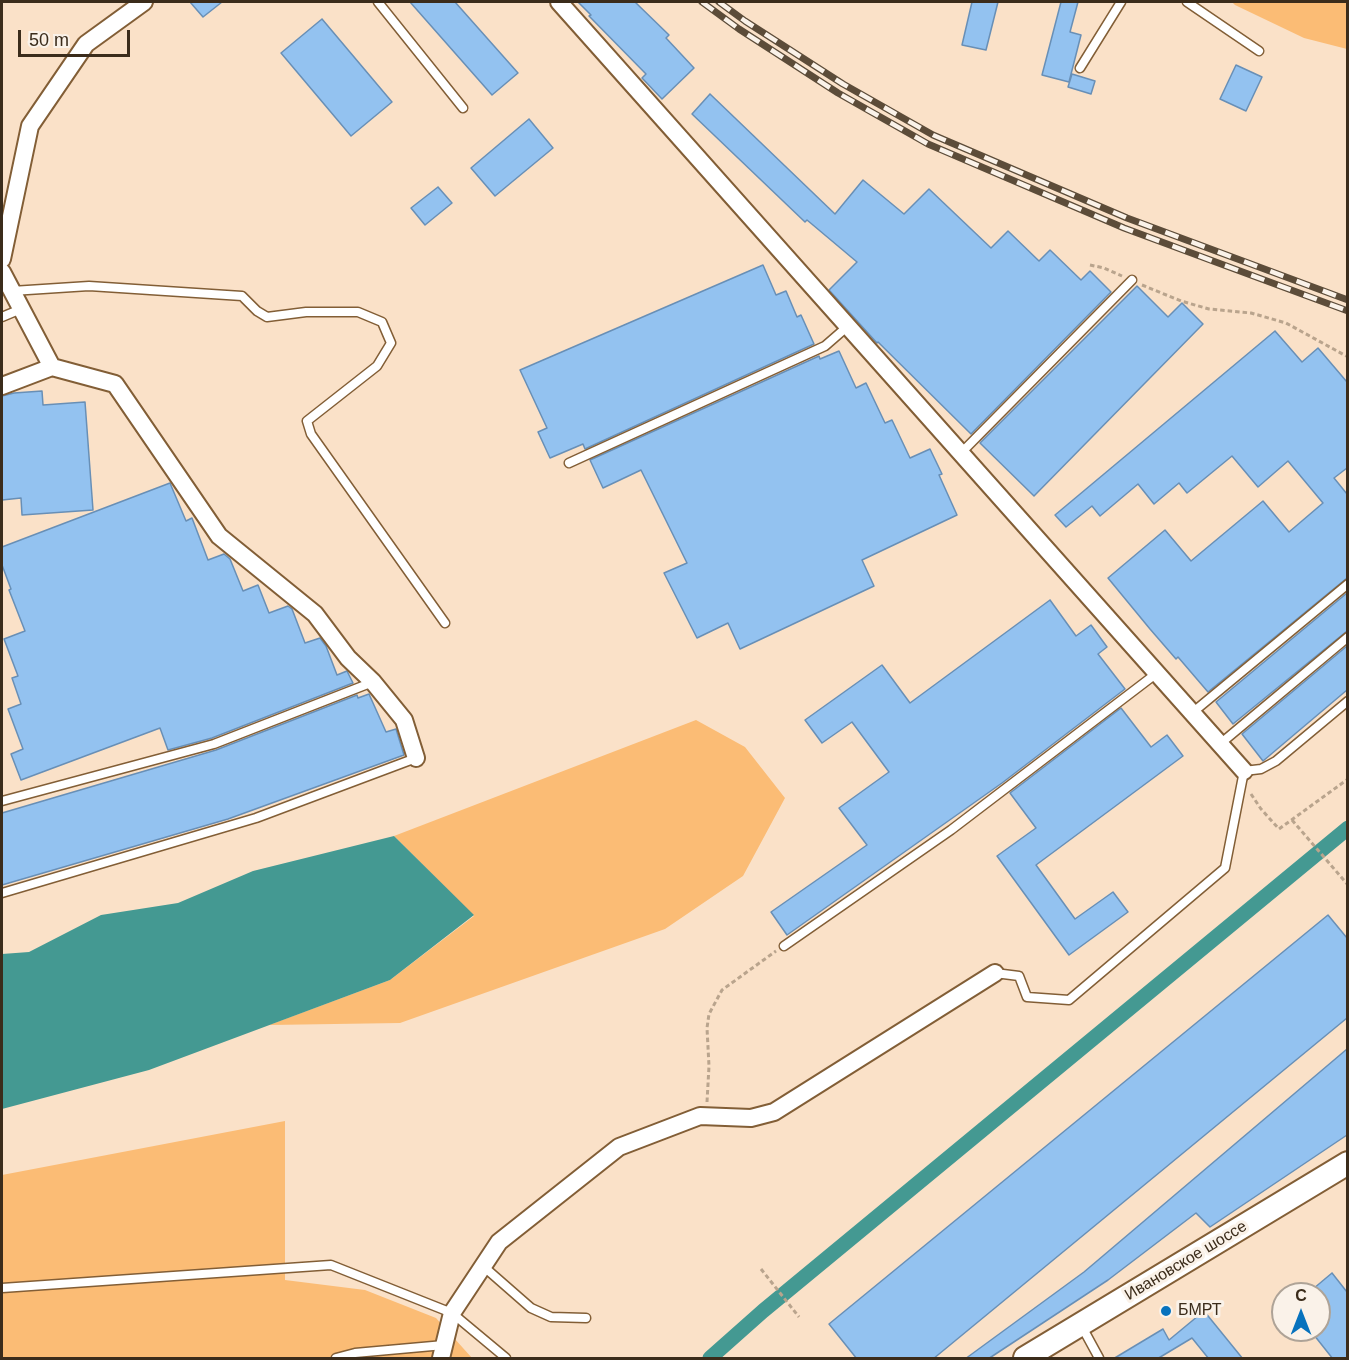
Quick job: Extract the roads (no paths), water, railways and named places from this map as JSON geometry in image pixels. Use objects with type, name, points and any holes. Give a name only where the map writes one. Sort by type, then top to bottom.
[{"type":"street","points":[[2,259],[30,126],[86,44],[144,2]]},
{"type":"street","points":[[559,2],[1244,771]]},
{"type":"street","points":[[2,272],[52,366]]},
{"type":"street","points":[[2,386],[52,366],[115,384],[219,536],[315,614],[348,658],[373,682],[404,720],[416,758]]},
{"type":"street","points":[[442,1352],[452,1314],[499,1242],[620,1147],[700,1116],[752,1118],[774,1112],[995,974]]},
{"type":"street","name":"Ивановское шоссе","points":[[1025,1359],[1347,1163]]},
{"type":"lane","points":[[378,2],[463,108]]},
{"type":"lane","points":[[1080,68],[1121,2]]},
{"type":"lane","points":[[1187,2],[1259,51]]},
{"type":"lane","points":[[960,453],[1132,280]]},
{"type":"lane","points":[[12,291],[89,286],[242,296],[257,311],[267,317],[306,312],[358,312],[382,322],[391,344],[377,366],[307,421],[310,434],[446,623]]},
{"type":"lane","points":[[2,317],[21,309]]},
{"type":"lane","points":[[569,463],[825,346],[848,326]]},
{"type":"lane","points":[[1192,713],[1347,584]]},
{"type":"lane","points":[[1220,744],[1347,637]]},
{"type":"lane","points":[[784,946],[951,830],[1157,674]]},
{"type":"lane","points":[[2,801],[214,744],[373,682]]},
{"type":"lane","points":[[995,974],[1018,976],[1027,998],[1069,1000],[1225,868],[1244,771],[1261,769],[1276,761],[1347,701]]},
{"type":"lane","points":[[2,893],[256,818],[416,758]]},
{"type":"lane","points":[[2,1288],[331,1265],[452,1314],[506,1359]]},
{"type":"lane","points":[[483,1266],[531,1308],[551,1317],[586,1318]]},
{"type":"lane","points":[[1081,1325],[1099,1359]]},
{"type":"lane","points":[[336,1359],[355,1353],[442,1352]]},
{"type":"water","points":[[394,836],[474,915],[390,980],[149,1070],[2,1109],[2,954],[29,952],[101,915],[178,903],[253,871]]},
{"type":"waterway","points":[[710,1358],[763,1311],[1348,828]]},
{"type":"railway","points":[[702,2],[739,29],[838,93],[928,144],[1124,228],[1348,311]]},
{"type":"railway","points":[[719,2],[843,84],[933,135],[1127,218],[1348,300]]},
{"type":"place","name":"БМРТ","points":[[1166,1311]]}]
